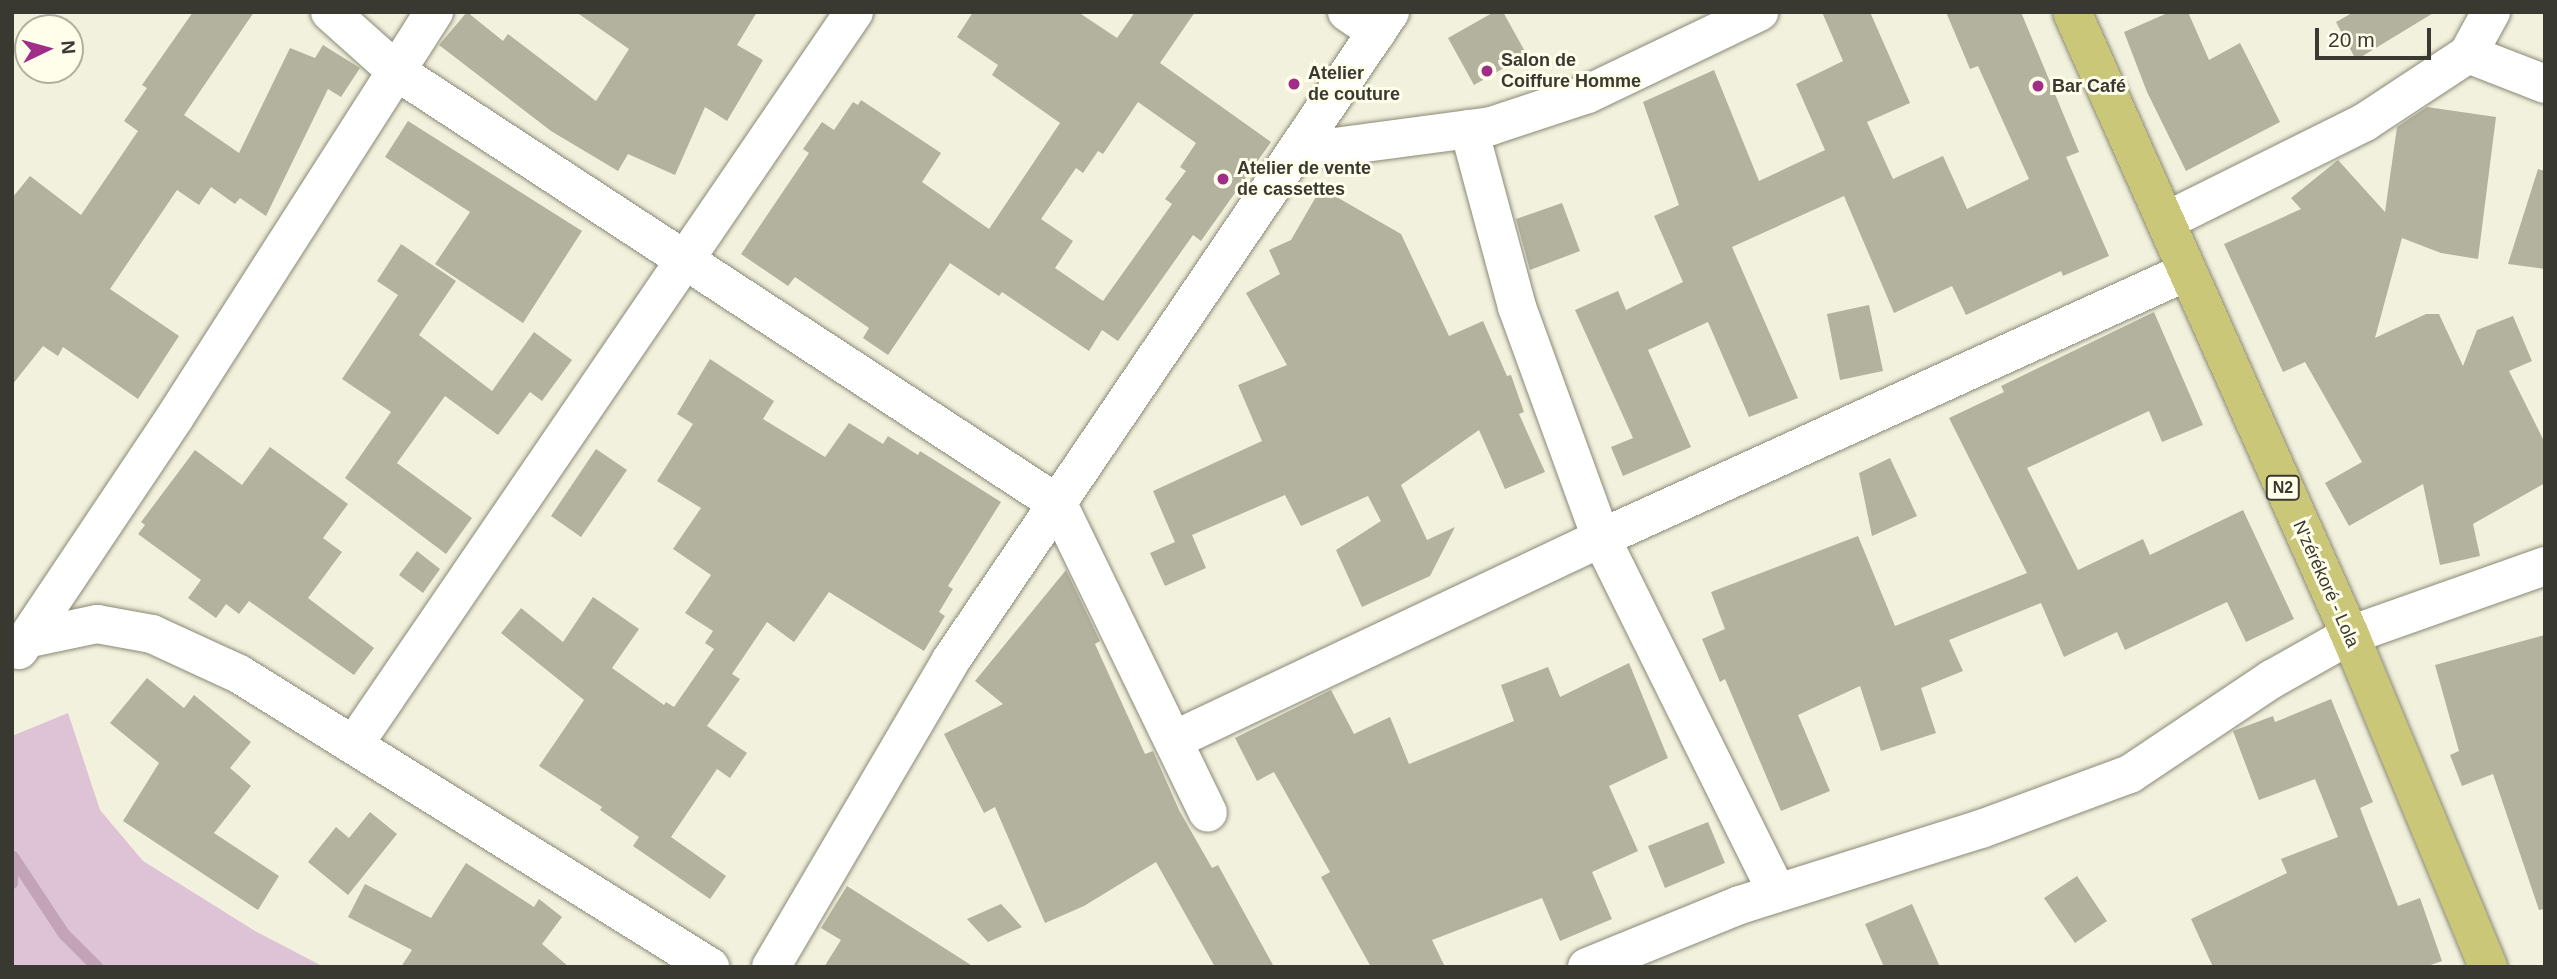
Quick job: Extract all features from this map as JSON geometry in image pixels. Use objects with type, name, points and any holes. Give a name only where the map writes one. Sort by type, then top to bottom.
[{"type":"highway","name":"N'zérékoré - Lola","points":[[2072,12],[2350,635],[2488,967]]},
{"type":"street","points":[[330,12],[396,71],[1058,504],[1208,813]]},
{"type":"street","points":[[19,650],[175,417],[435,12]]},
{"type":"street","points":[[355,743],[854,12]]},
{"type":"street","points":[[1297,152],[1469,129],[1587,94],[1759,12]]},
{"type":"street","points":[[2166,220],[2365,122],[2469,54],[2491,12]]},
{"type":"street","points":[[771,967],[951,660],[1297,152],[1371,19]]},
{"type":"street","points":[[2469,54],[2545,84]]},
{"type":"street","points":[[1469,129],[1517,307],[1601,538],[1777,893]]},
{"type":"street","points":[[1174,740],[1601,538],[2186,272]]},
{"type":"street","points":[[1587,967],[1777,893],[1981,829],[2130,774],[2272,679],[2350,635],[2545,566]]},
{"type":"street","points":[[19,650],[97,624],[152,634],[239,674],[355,743],[710,967]]},
{"type":"shaded area","points":[[68,713],[100,810],[143,861],[255,931],[324,967],[12,967],[12,736]]},
{"type":"building","points":[[193,12],[254,12],[184,115],[239,153],[290,48],[315,58],[323,45],[360,68],[341,97],[328,89],[266,216],[240,198],[235,204],[211,187],[199,205],[177,190],[110,289],[179,336],[138,399],[63,347],[58,356],[43,346],[12,385],[12,198],[30,176],[81,215],[138,131],[124,121],[147,88],[142,85]]},
{"type":"building","points":[[467,12],[503,41],[508,34],[596,101],[629,49],[576,12],[757,12],[737,45],[763,60],[727,121],[705,107],[675,175],[628,154],[618,171],[551,131],[439,45]]},
{"type":"building","points":[[973,12],[1078,12],[1117,38],[1135,12],[1195,12],[1160,63],[1271,142],[1201,241],[1193,235],[1118,341],[1102,330],[1089,351],[1002,292],[999,296],[950,263],[888,355],[863,338],[869,328],[795,277],[788,286],[741,254],[809,153],[803,149],[822,122],[834,130],[853,102],[858,105],[861,100],[941,153],[922,182],[989,229],[1060,123],[992,75],[998,65],[957,37]],"holes":[[[1138,102],[1196,143],[1180,167],[1186,171],[1165,199],[1172,204],[1103,301],[1055,268],[1073,241],[1041,219],[1076,168],[1083,173],[1098,151],[1103,154]]]},
{"type":"building","points":[[1494,12],[1503,12],[1527,55],[1474,85],[1448,38]]},
{"type":"building","points":[[1822,12],[1870,12],[1910,103],[1867,122],[1893,179],[1943,156],[1967,209],[2029,179],[1978,66],[1970,69],[1946,12],[2021,12],[2079,152],[2066,157],[2109,256],[2063,276],[2061,271],[1966,315],[1952,286],[1894,313],[1844,196],[1732,247],[1798,398],[1749,417],[1708,322],[1648,350],[1691,447],[1623,476],[1611,447],[1633,438],[1575,310],[1618,291],[1626,310],[1683,282],[1654,216],[1679,205],[1643,102],[1714,70],[1759,181],[1825,150],[1796,84],[1843,61]]},
{"type":"building","points":[[2170,12],[2188,12],[2209,60],[2240,43],[2280,122],[2186,171],[2147,92],[2124,32]]},
{"type":"building","points":[[2354,12],[2435,12],[2356,60],[2336,22]]},
{"type":"building","points":[[2427,107],[2496,117],[2478,259],[2441,253],[2402,238],[2375,338],[2426,314],[2439,314],[2463,366],[2477,330],[2513,316],[2532,361],[2509,371],[2545,443],[2545,483],[2473,524],[2480,556],[2440,565],[2423,484],[2349,526],[2325,483],[2362,462],[2305,362],[2283,372],[2224,244],[2301,209],[2291,198],[2338,160],[2385,212],[2397,127]]},
{"type":"building","points":[[408,121],[582,231],[523,323],[435,264],[470,212],[385,157]]},
{"type":"building","points":[[2538,169],[2545,171],[2545,269],[2508,264]]},
{"type":"building","points":[[1321,188],[1401,234],[1449,336],[1483,321],[1507,376],[1511,375],[1524,412],[1519,414],[1545,472],[1505,489],[1479,430],[1401,485],[1427,540],[1455,527],[1430,576],[1362,607],[1336,550],[1381,521],[1368,496],[1301,526],[1285,495],[1192,535],[1206,568],[1165,586],[1150,553],[1175,542],[1153,491],[1262,441],[1238,385],[1287,365],[1246,293],[1280,274],[1269,250],[1291,240]]},
{"type":"building","points":[[1562,203],[1580,251],[1530,270],[1516,219]]},
{"type":"building","points":[[401,244],[456,281],[419,335],[492,391],[534,332],[572,360],[542,401],[530,392],[498,435],[445,396],[397,463],[472,518],[446,554],[345,478],[391,412],[342,379],[398,295],[377,281]]},
{"type":"building","points":[[1869,305],[1883,371],[1840,380],[1827,314]]},
{"type":"building","points":[[2154,312],[2203,425],[2162,442],[2149,411],[2027,468],[2078,570],[2143,539],[2150,555],[2243,510],[2294,619],[2246,642],[2227,602],[2125,650],[2117,632],[2064,657],[2041,603],[1949,640],[1963,671],[1921,688],[1936,733],[1881,751],[1860,686],[1798,715],[1830,791],[1781,811],[1725,679],[1720,682],[1702,639],[1725,629],[1711,592],[1858,536],[1895,626],[2027,573],[1949,418],[2004,392],[2001,386]]},
{"type":"building","points":[[710,359],[774,401],[763,419],[825,457],[849,423],[883,444],[888,436],[918,455],[920,451],[1001,502],[948,586],[953,589],[939,612],[945,616],[924,651],[829,592],[794,642],[767,622],[732,674],[740,679],[707,726],[747,753],[730,778],[717,769],[671,837],[726,876],[710,899],[633,846],[639,837],[600,810],[602,807],[539,766],[584,700],[501,633],[521,608],[563,642],[593,597],[639,629],[612,668],[664,705],[666,702],[674,707],[714,649],[705,643],[713,631],[685,613],[711,575],[673,549],[701,508],[657,481],[693,424],[677,414]]},
{"type":"building","points":[[270,447],[348,504],[323,538],[342,552],[308,598],[374,648],[354,675],[249,601],[239,614],[226,604],[216,618],[188,598],[201,580],[138,534],[145,525],[141,522],[195,450],[242,485]]},
{"type":"building","points":[[596,449],[627,470],[581,537],[551,516]]},
{"type":"building","points":[[1890,458],[1917,516],[1872,536],[1859,473]]},
{"type":"building","points":[[417,551],[440,569],[423,593],[399,575]]},
{"type":"building","points":[[1066,570],[1100,641],[1095,644],[1145,754],[1153,751],[1179,810],[1212,868],[1218,865],[1274,967],[1215,967],[1156,862],[1084,906],[1045,923],[995,807],[984,813],[944,734],[1003,704],[975,681]]},
{"type":"building","points":[[2545,635],[2545,909],[2539,910],[2493,774],[2462,786],[2450,755],[2459,751],[2435,665]]},
{"type":"building","points":[[1629,663],[1668,758],[1609,786],[1638,851],[1592,872],[1612,919],[1560,941],[1542,898],[1432,940],[1445,967],[1371,967],[1321,877],[1330,872],[1274,772],[1257,781],[1235,738],[1331,690],[1354,734],[1390,717],[1409,764],[1514,721],[1501,685],[1548,667],[1560,697]]},
{"type":"building","points":[[147,678],[184,708],[194,695],[251,742],[230,768],[251,786],[214,833],[279,876],[258,910],[123,821],[159,763],[110,723]]},
{"type":"building","points":[[2331,699],[2373,802],[2360,808],[2398,906],[2420,898],[2442,961],[2425,967],[2213,967],[2191,919],[2287,873],[2281,859],[2338,837],[2315,779],[2259,800],[2233,731],[2273,716],[2275,722]]},
{"type":"building","points":[[370,812],[397,834],[348,895],[308,862],[336,827],[349,838]]},
{"type":"building","points":[[1708,822],[1725,863],[1665,888],[1648,846]]},
{"type":"building","points":[[466,863],[534,907],[539,899],[562,917],[542,944],[569,967],[401,967],[412,950],[348,917],[365,884],[431,918]]},
{"type":"building","points":[[2077,876],[2107,921],[2075,943],[2044,898]]},
{"type":"building","points":[[847,886],[974,967],[824,967],[841,940],[821,928]]},
{"type":"building","points":[[1001,904],[1022,927],[988,942],[967,919]]},
{"type":"building","points":[[1912,904],[1940,967],[1884,967],[1865,924]]},
{"type":"waterway","points":[[13,857],[64,934],[97,967]]},
{"type":"waterway","points":[[12,883],[13,860]]},
{"type":"place","name":"Salon de Coiffure Homme","points":[[1487,71]]},
{"type":"place","name":"Atelier de couture","points":[[1294,84]]},
{"type":"place","name":"Bar Café","points":[[2038,86]]},
{"type":"place","name":"Atelier de vente de cassettes","points":[[1223,179]]}]
